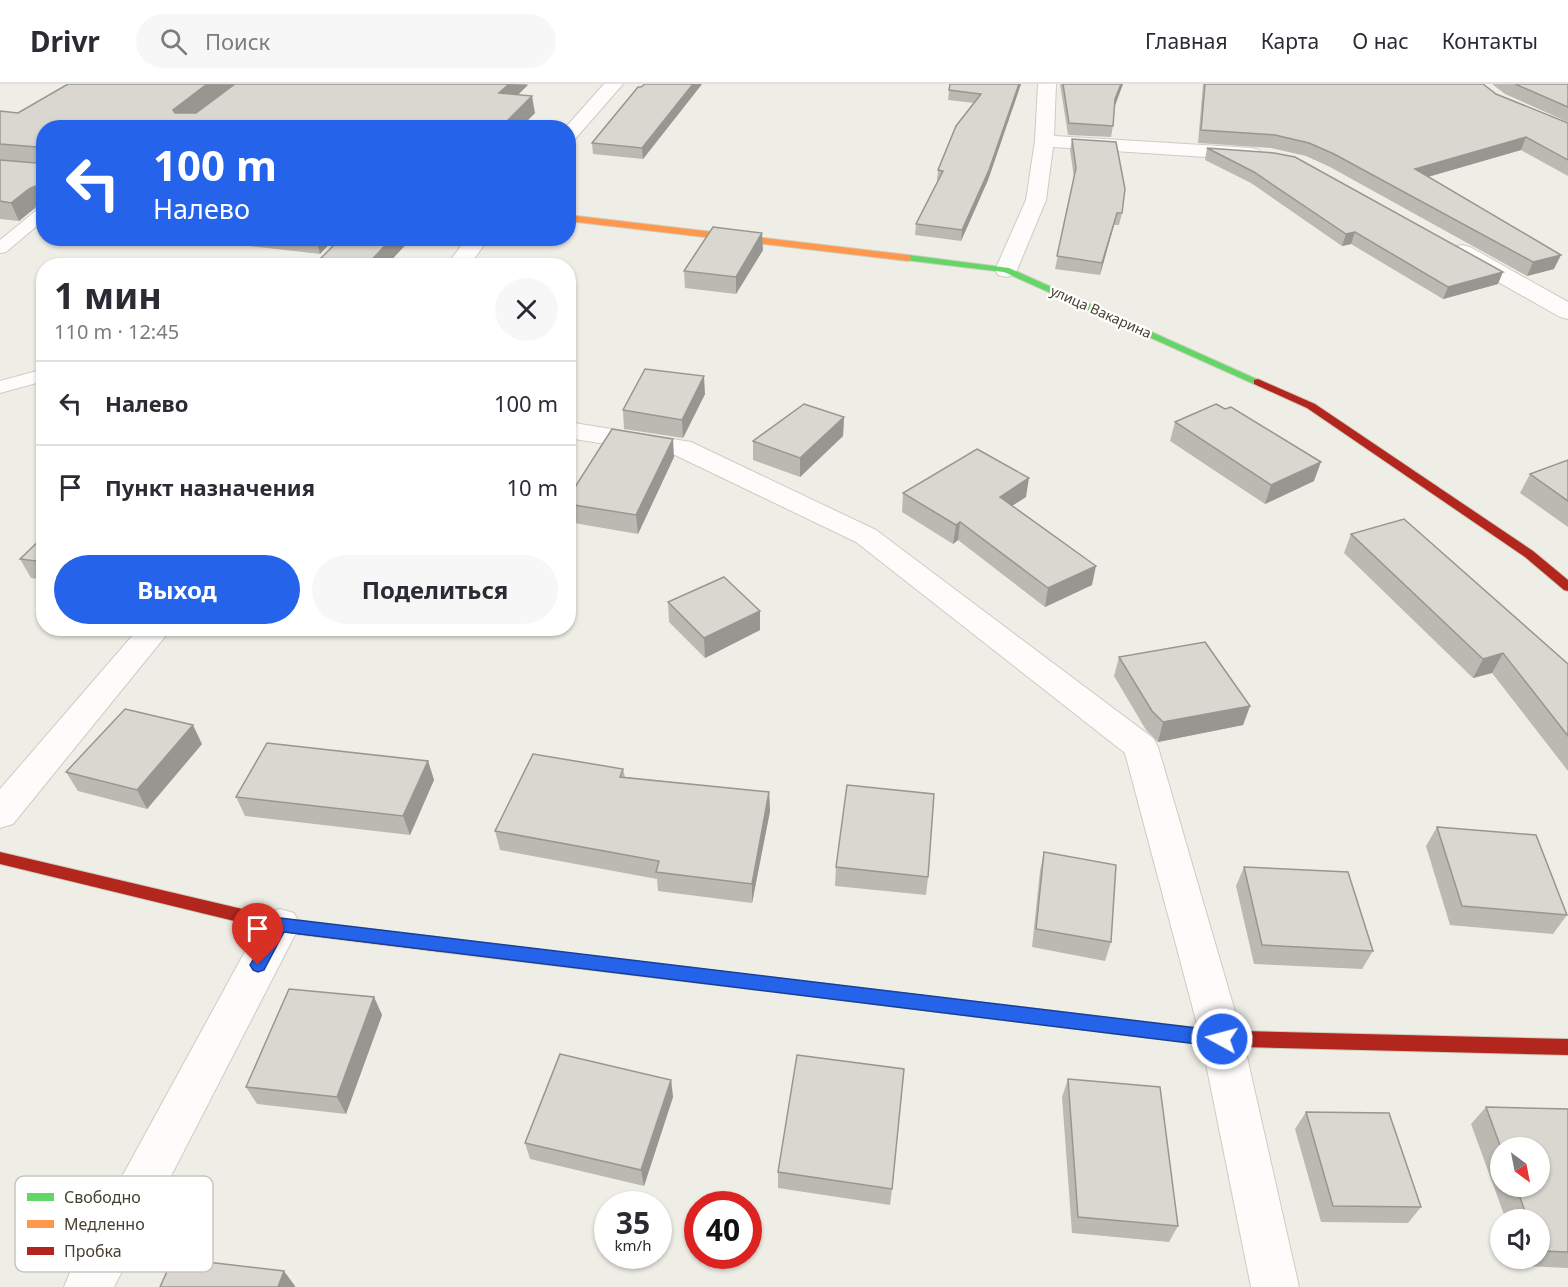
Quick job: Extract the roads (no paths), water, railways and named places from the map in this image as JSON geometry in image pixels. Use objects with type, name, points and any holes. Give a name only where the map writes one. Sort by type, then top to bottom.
[{"type":"street","points":[[576,126],[614,84]]},
{"type":"street","points":[[1006,270],[1036,200],[1044,141],[1047,84]]},
{"type":"street","points":[[1044,141],[1271,156]]},
{"type":"street","name":"улица Вакарина","points":[[576,219],[1006,270],[1311,406],[1529,554],[1568,587]]},
{"type":"street","points":[[1445,242],[1568,312]]},
{"type":"street","points":[[463,258],[473,246]]},
{"type":"street","points":[[576,431],[682,448],[866,537],[1141,747],[1222,1039],[1275,1287]]},
{"type":"street","points":[[0,814],[150,636]]},
{"type":"street","points":[[0,858],[280,925],[1222,1039],[1568,1047]]},
{"type":"street","points":[[146,1176],[280,925]]},
{"type":"street","points":[[87,1287],[95,1272]]},
{"type":"lane","points":[[0,248],[36,219]]},
{"type":"lane","points":[[0,387],[36,377]]}]
